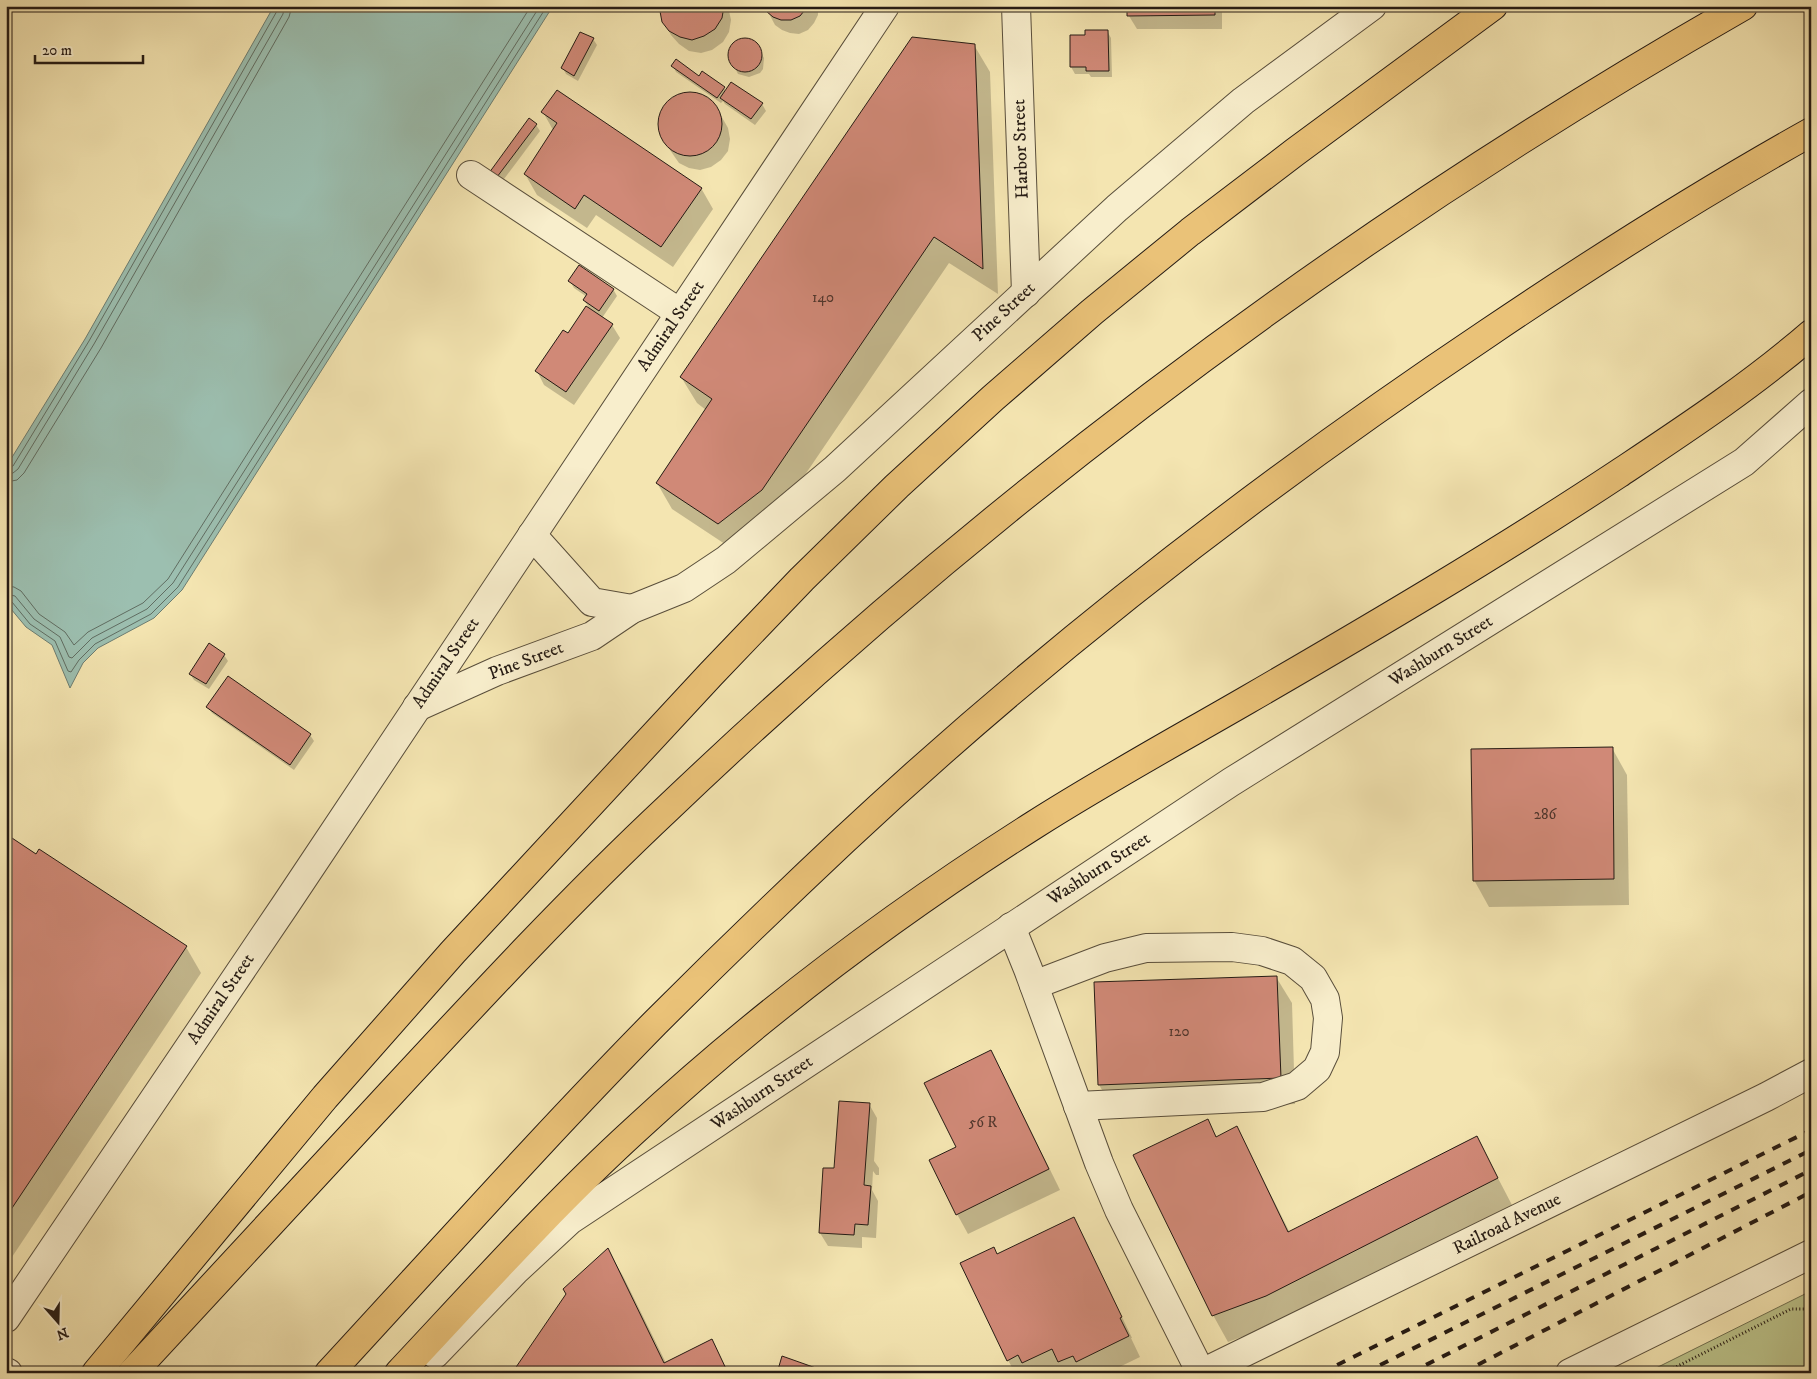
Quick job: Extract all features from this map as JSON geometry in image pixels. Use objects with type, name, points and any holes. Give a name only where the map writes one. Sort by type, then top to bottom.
[{"type":"highway","points":[[96,1373],[325,1097],[453,952],[711,674],[802,579],[897,486],[993,398],[1092,312],[1190,232],[1493,6]]},
{"type":"highway","points":[[132,1373],[490,986],[574,900],[665,810],[757,724],[918,584],[1046,479],[1148,399],[1358,247],[1464,176],[1572,108],[1743,6]]},
{"type":"highway","points":[[328,1373],[564,1118],[710,968],[852,832],[933,759],[1029,677],[1231,514],[1441,364],[1654,225],[1811,132]]},
{"type":"highway","points":[[400,1373],[569,1193],[633,1132],[765,1017],[828,967],[965,870],[1036,824],[1104,782],[1366,631],[1521,537],[1646,455],[1734,394],[1811,334]]},
{"type":"street","name":"Admiral Street","points":[[6,1318],[885,6]]},
{"type":"street","name":"Harbor Street","points":[[1016,6],[1026,293]]},
{"type":"street","name":"Pine Street","points":[[417,707],[497,671],[592,636],[632,610],[684,588],[726,560],[835,469],[1116,208],[1243,101],[1372,6]]},
{"type":"street","points":[[471,175],[680,313]]},
{"type":"street","name":"Washburn Street","points":[[416,1373],[515,1271],[570,1220],[1231,782],[1744,462],[1811,403]]},
{"type":"street","points":[[532,535],[592,602],[632,610]]},
{"type":"street","points":[[1011,927],[1099,1163],[1119,1210],[1201,1373]]},
{"type":"street","points":[[1034,985],[1105,958],[1146,948],[1232,947],[1262,951],[1292,961],[1313,978],[1325,999],[1328,1018],[1325,1052],[1317,1069],[1297,1086],[1254,1097],[1078,1106]]},
{"type":"street","name":"Railroad Avenue","points":[[1201,1373],[1766,1097],[1811,1072]]},
{"type":"street","points":[[1570,1373],[1811,1254]]},
{"type":"path","points":[[1664,1373],[1791,1309],[1811,1309]]},
{"type":"green space","points":[[1811,1291],[1811,1373],[1646,1373]]},
{"type":"water","points":[[274,6],[553,6],[182,590],[154,618],[98,648],[83,663],[70,688],[52,645],[26,627],[6,603],[6,467],[85,339]]},
{"type":"building","points":[[659,6],[724,6],[722,18],[715,29],[704,36],[692,40],[680,37],[669,31],[662,22]]},
{"type":"building","points":[[764,6],[808,6],[800,16],[791,20],[781,20],[773,17],[766,11]]},
{"type":"building","points":[[1127,6],[1215,6],[1215,15],[1127,16]]},
{"type":"building","points":[[1085,30],[1108,30],[1109,71],[1086,71],[1086,67],[1070,67],[1070,35],[1085,35]]},
{"type":"building","points":[[580,32],[594,38],[574,76],[561,68]]},
{"type":"building","points":[[912,37],[975,44],[983,269],[934,237],[762,490],[718,524],[656,483],[712,399],[680,377]]},
{"type":"building","points":[[745,38],[757,43],[762,55],[757,67],[745,72],[733,67],[728,55],[733,43]]},
{"type":"building","points":[[676,59],[699,76],[702,71],[725,87],[717,98],[671,66]]},
{"type":"building","points":[[731,82],[763,103],[751,119],[720,98]]},
{"type":"building","points":[[557,90],[702,188],[661,247],[584,195],[575,209],[524,174],[557,123],[541,112]]},
{"type":"building","points":[[684,92],[696,92],[713,101],[720,112],[722,124],[720,136],[713,147],[696,156],[684,156],[672,151],[663,142],[658,130],[658,118],[663,106],[672,97]]},
{"type":"building","points":[[529,118],[537,124],[497,177],[489,173]]},
{"type":"building","points":[[579,265],[614,289],[599,311],[583,300],[587,294],[568,281]]},
{"type":"building","points":[[586,306],[613,324],[566,392],[535,371],[563,330],[568,333]]},
{"type":"building","points":[[209,643],[225,654],[206,684],[189,674]]},
{"type":"building","points":[[228,676],[311,734],[290,765],[206,707]]},
{"type":"building","points":[[1613,747],[1614,879],[1473,881],[1471,749]]},
{"type":"building","points":[[6,834],[36,854],[39,849],[187,946],[6,1217]]},
{"type":"building","points":[[1277,976],[1281,1078],[1098,1085],[1094,982]]},
{"type":"building","points":[[991,1050],[1049,1169],[956,1215],[929,1160],[956,1147],[924,1083]]},
{"type":"building","points":[[839,1101],[870,1103],[864,1185],[871,1186],[868,1225],[855,1224],[854,1235],[819,1233],[823,1168],[834,1168]]},
{"type":"building","points":[[1208,1119],[1216,1137],[1237,1126],[1288,1232],[1477,1136],[1498,1178],[1266,1296],[1212,1316],[1133,1155]]},
{"type":"building","points":[[1074,1217],[1122,1317],[1120,1318],[1129,1336],[1076,1362],[1073,1356],[1058,1362],[1052,1349],[1022,1363],[1018,1355],[1007,1361],[960,1263],[994,1247],[997,1254]]},
{"type":"building","points":[[608,1248],[664,1363],[712,1339],[728,1373],[512,1373],[566,1294],[563,1289]]},
{"type":"building","points":[[782,1356],[830,1373],[777,1373]]},
{"type":"railway","points":[[1321,1373],[1811,1130]]},
{"type":"railway","points":[[1364,1373],[1811,1150]]},
{"type":"railway","points":[[1410,1373],[1811,1170]]},
{"type":"railway","points":[[1462,1373],[1811,1192]]}]
